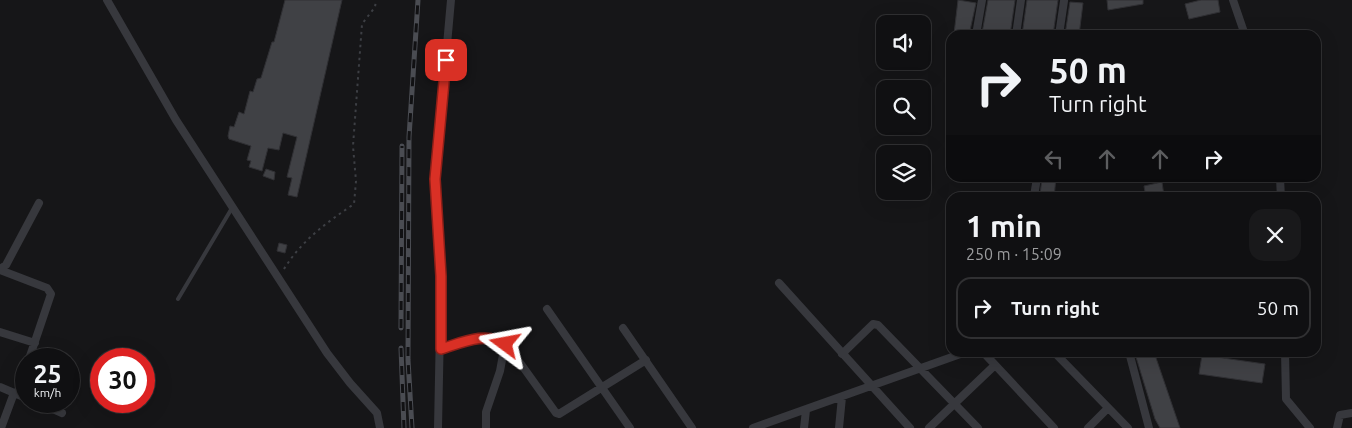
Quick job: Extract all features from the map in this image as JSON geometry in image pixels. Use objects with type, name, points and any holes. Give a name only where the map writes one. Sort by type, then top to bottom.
[{"type":"street","points":[[107,0],[176,120],[327,353],[350,383],[377,412],[380,428]]},
{"type":"street","points":[[438,428],[441,276],[435,179],[451,0]]},
{"type":"street","points":[[977,30],[982,0]]},
{"type":"street","points":[[1017,30],[1021,0]]},
{"type":"street","points":[[1233,0],[1243,30]]},
{"type":"street","points":[[1060,30],[1064,1]]},
{"type":"street","points":[[33,348],[51,294],[47,288],[0,270],[6,265],[40,203]]},
{"type":"street","points":[[779,283],[871,387],[901,424],[910,428]]},
{"type":"street","points":[[548,309],[630,428]]},
{"type":"street","points":[[842,354],[873,324],[876,324],[978,428]]},
{"type":"street","points":[[623,328],[692,428]]},
{"type":"street","points":[[0,332],[35,343]]},
{"type":"street","points":[[441,349],[481,338],[492,339],[505,344],[556,412],[562,413],[646,360]]},
{"type":"street","points":[[486,428],[486,412],[498,379],[505,344]]},
{"type":"street","points":[[754,428],[953,357]]},
{"type":"street","points":[[988,357],[1054,428]]},
{"type":"street","points":[[1059,357],[1128,428]]},
{"type":"street","points":[[1129,357],[1149,428]]},
{"type":"street","points":[[1285,357],[1286,399],[1310,428]]},
{"type":"street","points":[[929,428],[995,365]]},
{"type":"street","points":[[0,387],[15,393]]},
{"type":"street","points":[[1,428],[15,395]]},
{"type":"street","points":[[839,428],[842,397]]},
{"type":"street","points":[[1088,428],[1108,408]]},
{"type":"street","points":[[804,428],[806,410]]},
{"type":"street","points":[[1337,428],[1340,415],[1352,414]]},
{"type":"lane","points":[[178,299],[233,206]]},
{"type":"path","points":[[278,277],[295,252],[318,228],[354,204],[356,181],[353,146],[362,24],[375,7],[376,0]]},
{"type":"building","points":[[285,0],[342,0],[297,197],[288,195],[292,178],[287,177],[297,137],[283,133],[279,150],[268,148],[262,171],[249,167],[251,161],[247,160],[251,146],[229,139],[228,136],[230,126],[234,127],[239,112],[244,114],[250,91],[253,92],[257,79],[261,78],[272,42],[274,42]]},
{"type":"building","points":[[958,0],[976,3],[970,30],[954,30]]},
{"type":"building","points":[[988,0],[1015,0],[1011,30],[983,30]]},
{"type":"building","points":[[1027,0],[1058,0],[1054,30],[1023,30]]},
{"type":"building","points":[[1107,0],[1143,0],[1143,4],[1108,10]]},
{"type":"building","points":[[1201,0],[1218,0],[1220,12],[1189,19],[1185,4]]},
{"type":"building","points":[[1070,2],[1083,3],[1080,30],[1066,30]]},
{"type":"building","points":[[266,169],[275,172],[274,180],[263,176]]},
{"type":"building","points":[[1042,182],[1056,182],[1055,192],[1040,192]]},
{"type":"building","points":[[1162,182],[1163,192],[1145,192],[1144,186]]},
{"type":"building","points":[[279,243],[287,245],[285,253],[277,251]]},
{"type":"building","points":[[1136,357],[1156,357],[1180,428],[1160,428],[1155,419]]},
{"type":"building","points":[[1202,357],[1216,357],[1265,364],[1262,383],[1199,374]]},
{"type":"railway","points":[[412,428],[408,360],[409,137],[418,0]]},
{"type":"railway","points":[[401,328],[402,146]]},
{"type":"railway","points":[[401,348],[404,428]]},
{"type":"route","points":[[446,60],[435,179],[441,276],[441,349],[468,340],[481,338],[500,341],[505,344]]}]
